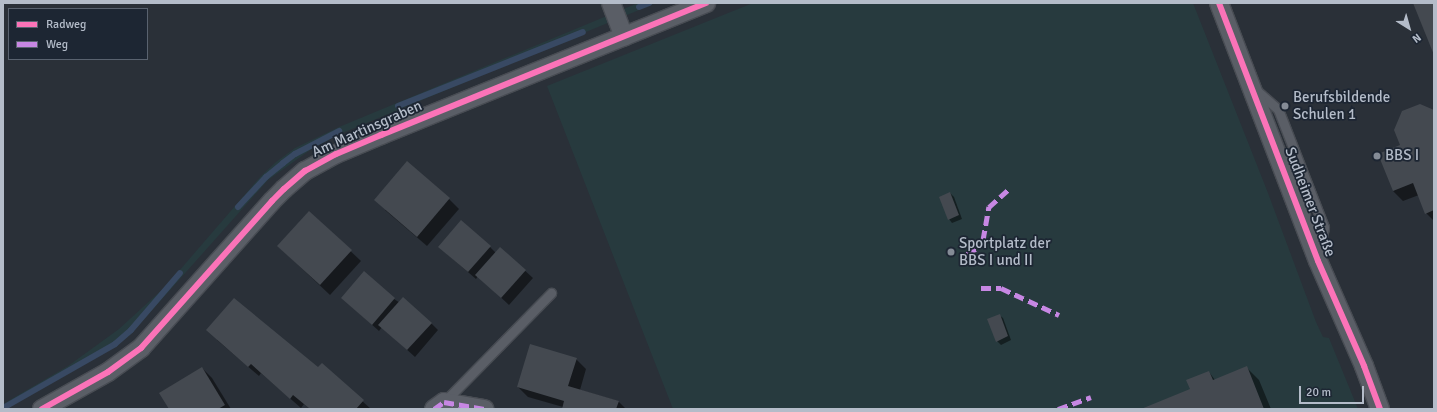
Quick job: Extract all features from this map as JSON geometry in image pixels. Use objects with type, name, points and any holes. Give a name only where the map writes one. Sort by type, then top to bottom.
[{"type":"street","points":[[611,3],[624,37]]},
{"type":"street","name":"Am Martinsgraben","points":[[42,409],[108,372],[135,353],[166,321],[284,188],[305,171],[336,154],[362,143],[706,3]]},
{"type":"street","name":"Sudheimer Straße","points":[[1219,3],[1318,261],[1350,333],[1380,409]]},
{"type":"street","points":[[439,405],[484,409]]},
{"type":"lane","points":[[439,405],[552,293]]},
{"type":"green space","points":[[638,3],[656,3],[340,134],[313,148],[268,180],[130,335],[103,353],[6,409],[3,409],[3,404],[68,366],[119,329],[166,286],[261,176],[276,162],[295,148],[339,127]]},
{"type":"green space","name":"Sportplatz der BBS I und II","points":[[753,3],[1193,3],[1268,193],[1316,322],[1323,337],[1329,338],[1358,409],[673,409],[547,86]]},
{"type":"building","points":[[1413,3],[1434,3],[1434,55]]},
{"type":"building","points":[[1420,104],[1434,110],[1434,210],[1425,214],[1413,183],[1393,191],[1378,154],[1400,145],[1394,130],[1402,111]]},
{"type":"building","points":[[407,161],[450,198],[417,237],[374,200]]},
{"type":"building","points":[[950,192],[959,215],[948,220],[939,197]]},
{"type":"building","points":[[309,211],[352,250],[320,285],[277,246]]},
{"type":"building","points":[[461,220],[491,246],[468,272],[438,247]]},
{"type":"building","points":[[500,247],[526,270],[501,298],[475,275]]},
{"type":"building","points":[[364,271],[395,298],[372,325],[341,298]]},
{"type":"building","points":[[403,297],[432,323],[407,350],[378,325]]},
{"type":"building","points":[[234,298],[318,367],[322,363],[364,400],[356,409],[310,409],[293,395],[290,399],[251,364],[248,367],[206,330]]},
{"type":"building","points":[[1000,314],[1008,336],[996,342],[987,319]]},
{"type":"building","points":[[530,344],[577,358],[568,386],[619,401],[616,409],[562,409],[564,401],[517,387]]},
{"type":"building","points":[[1247,366],[1264,409],[1141,409],[1190,389],[1186,380],[1209,371],[1213,380]]},
{"type":"building","points":[[202,367],[225,405],[218,409],[169,409],[159,393]]},
{"type":"waterway","points":[[639,7],[649,3]]},
{"type":"waterway","points":[[398,106],[583,32]]},
{"type":"waterway","points":[[238,207],[266,177],[283,163],[295,154],[339,131]]},
{"type":"waterway","points":[[3,408],[115,344],[131,330],[180,273]]},
{"type":"marked path","points":[[967,254],[980,246],[983,240],[989,207],[1009,189]]},
{"type":"marked path","points":[[981,288],[1001,288],[1059,315]]},
{"type":"marked path","points":[[1058,409],[1091,397]]},
{"type":"marked path","points":[[434,409],[444,402],[484,409]]},
{"type":"cycle path","points":[[42,409],[108,372],[141,348],[272,201],[305,171],[336,154],[381,135],[706,3]]},
{"type":"cycle path","points":[[1219,3],[1318,261],[1364,366],[1380,409]]},
{"type":"place","name":"Berufsbildende Schulen 1","points":[[1285,106]]},
{"type":"place","name":"BBS I","points":[[1377,156]]},
{"type":"place","name":"Sportplatz der BBS I und II","points":[[951,252]]}]
